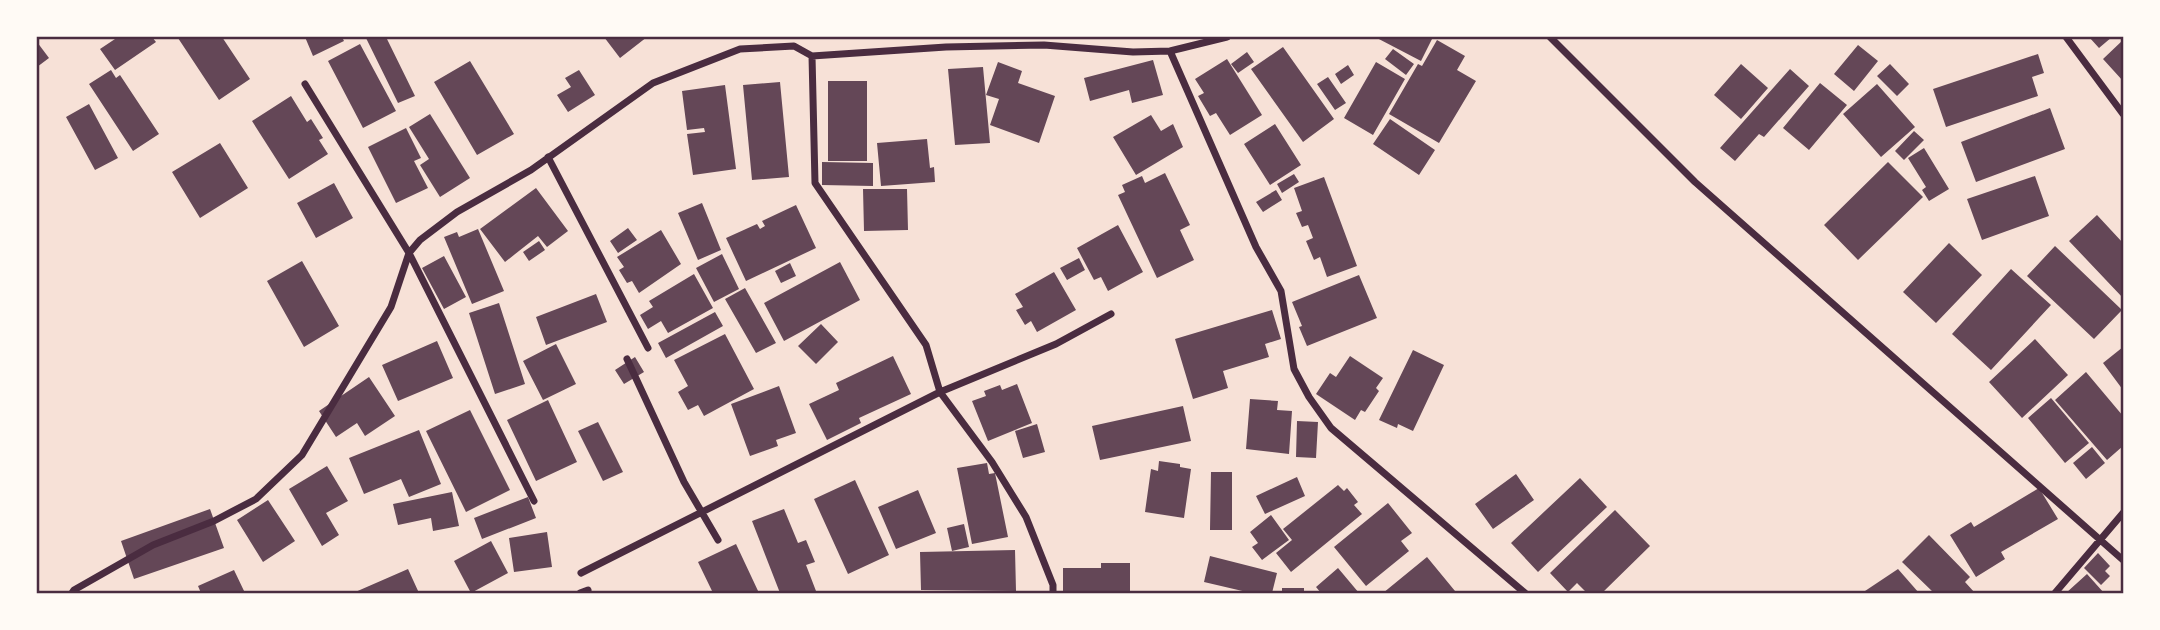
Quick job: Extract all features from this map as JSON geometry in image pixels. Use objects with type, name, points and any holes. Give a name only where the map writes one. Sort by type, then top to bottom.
[{"type":"street","points":[[72,593],[106,570],[153,545],[214,521],[256,499],[302,455],[391,307],[409,253],[420,240],[457,212],[531,170],[653,83],[740,49],[794,46],[813,56],[946,47],[1044,45],[1133,52],[1170,51],[1227,37]]},
{"type":"street","points":[[1550,37],[1695,182],[2123,560]]},
{"type":"street","points":[[2066,37],[2123,114]]},
{"type":"street","points":[[1170,51],[1256,247],[1281,291],[1294,369],[1314,404],[1331,428],[1525,593]]},
{"type":"street","points":[[813,56],[815,183],[926,345],[940,393],[992,462],[1026,517],[1053,585],[1053,593]]},
{"type":"street","points":[[305,84],[409,253],[534,501]]},
{"type":"street","points":[[548,157],[648,348]]},
{"type":"street","points":[[581,573],[940,393],[1056,344],[1111,314]]},
{"type":"street","points":[[627,359],[684,482],[718,540]]},
{"type":"street","points":[[2055,593],[2123,513]]},
{"type":"building","points":[[118,37],[152,37],[156,42],[115,70],[100,49]]},
{"type":"building","points":[[222,37],[250,79],[219,100],[178,38]]},
{"type":"building","points":[[305,37],[342,37],[344,41],[313,56]]},
{"type":"building","points":[[386,37],[415,96],[398,103],[366,38]]},
{"type":"building","points":[[604,37],[647,37],[620,58]]},
{"type":"building","points":[[1375,37],[1433,37],[1421,61]]},
{"type":"building","points":[[2089,37],[2112,37],[2099,48]]},
{"type":"building","points":[[1437,40],[1465,56],[1457,70],[1476,81],[1439,143],[1389,114],[1418,64],[1422,66]]},
{"type":"building","points":[[2123,40],[2123,81],[2103,59]]},
{"type":"building","points":[[37,42],[49,58],[37,67]]},
{"type":"building","points":[[360,44],[396,111],[363,128],[328,61]]},
{"type":"building","points":[[1858,45],[1878,61],[1854,91],[1834,74]]},
{"type":"building","points":[[1283,47],[1334,119],[1303,142],[1251,69]]},
{"type":"building","points":[[1393,49],[1414,64],[1406,75],[1385,59]]},
{"type":"building","points":[[1247,52],[1254,62],[1238,73],[1231,64]]},
{"type":"building","points":[[2038,54],[2044,73],[2032,77],[2038,96],[1946,127],[1933,89]]},
{"type":"building","points":[[1227,59],[1262,115],[1230,135],[1216,113],[1210,116],[1198,96],[1204,93],[1195,79]]},
{"type":"building","points":[[1153,60],[1163,95],[1132,103],[1129,90],[1090,101],[1084,78]]},
{"type":"building","points":[[470,61],[514,134],[477,155],[434,82]]},
{"type":"building","points":[[998,62],[1022,71],[1018,83],[1055,96],[1039,143],[990,125],[999,99],[986,95]]},
{"type":"building","points":[[1376,62],[1405,79],[1373,135],[1344,118]]},
{"type":"building","points":[[1741,64],[1768,88],[1741,119],[1714,95]]},
{"type":"building","points":[[1890,64],[1909,84],[1897,96],[1877,76]]},
{"type":"building","points":[[1348,65],[1354,75],[1341,84],[1335,74]]},
{"type":"building","points":[[983,67],[990,143],[955,145],[948,69]]},
{"type":"building","points":[[1790,69],[1809,86],[1764,137],[1759,134],[1735,161],[1720,148]]},
{"type":"building","points":[[111,70],[116,78],[120,75],[159,134],[133,151],[89,84]]},
{"type":"building","points":[[579,70],[595,95],[568,112],[557,95],[571,87],[565,78]]},
{"type":"building","points":[[1328,77],[1346,103],[1335,110],[1317,84]]},
{"type":"building","points":[[828,81],[867,81],[867,161],[828,161]]},
{"type":"building","points":[[780,82],[789,177],[752,180],[743,85]]},
{"type":"building","points":[[1820,83],[1847,105],[1809,150],[1783,128]]},
{"type":"building","points":[[1877,84],[1915,127],[1881,157],[1843,114]]},
{"type":"building","points":[[725,85],[736,169],[693,175],[687,134],[705,132],[704,128],[687,130],[682,91]]},
{"type":"building","points":[[291,96],[307,122],[311,119],[323,138],[319,140],[328,154],[289,179],[252,121]]},
{"type":"building","points":[[89,104],[118,158],[95,170],[66,117]]},
{"type":"building","points":[[2050,108],[2065,149],[1976,182],[1961,142]]},
{"type":"building","points":[[430,114],[470,178],[440,197],[420,165],[429,159],[409,127]]},
{"type":"building","points":[[1151,115],[1161,131],[1173,124],[1183,147],[1136,175],[1113,137]]},
{"type":"building","points":[[1390,119],[1435,150],[1419,175],[1373,144]]},
{"type":"building","points":[[1275,124],[1301,165],[1270,185],[1244,144]]},
{"type":"building","points":[[406,128],[421,158],[414,161],[428,188],[396,203],[368,147]]},
{"type":"building","points":[[1914,131],[1924,140],[1904,160],[1895,151]]},
{"type":"building","points":[[927,139],[930,168],[934,167],[935,182],[881,186],[877,143]]},
{"type":"building","points":[[220,143],[248,188],[200,218],[172,172]]},
{"type":"building","points":[[1924,148],[1949,189],[1929,201],[1922,190],[1926,187],[1908,158]]},
{"type":"building","points":[[822,162],[873,163],[873,186],[822,185]]},
{"type":"building","points":[[1888,162],[1923,197],[1858,260],[1824,225]]},
{"type":"building","points":[[1165,173],[1190,225],[1180,230],[1194,260],[1157,278],[1118,195],[1125,192],[1122,185],[1142,176],[1145,183]]},
{"type":"building","points":[[1294,174],[1299,182],[1282,193],[1277,184]]},
{"type":"building","points":[[2035,176],[2049,216],[1982,240],[1967,199]]},
{"type":"building","points":[[1324,177],[1357,266],[1327,277],[1320,257],[1314,260],[1306,241],[1313,238],[1308,225],[1302,227],[1296,213],[1302,211],[1294,188]]},
{"type":"building","points":[[334,183],[353,218],[316,238],[297,203]]},
{"type":"building","points":[[536,188],[568,231],[547,247],[538,236],[505,262],[480,229]]},
{"type":"building","points":[[863,189],[907,189],[908,230],[864,231]]},
{"type":"building","points":[[1276,190],[1282,200],[1263,212],[1256,202]]},
{"type":"building","points":[[702,203],[721,250],[698,260],[678,213]]},
{"type":"building","points":[[796,205],[816,248],[746,281],[726,238],[757,224],[760,229],[765,226],[762,221]]},
{"type":"building","points":[[2097,215],[2123,243],[2123,298],[2069,241]]},
{"type":"building","points":[[1118,225],[1143,272],[1108,291],[1101,277],[1094,280],[1077,248]]},
{"type":"building","points":[[628,228],[637,240],[618,253],[610,241]]},
{"type":"building","points":[[478,229],[504,291],[472,304],[444,237],[457,232],[459,237]]},
{"type":"building","points":[[661,230],[681,264],[639,293],[632,281],[627,283],[619,270],[624,267],[617,257]]},
{"type":"building","points":[[539,241],[545,250],[529,261],[523,252]]},
{"type":"building","points":[[1949,243],[1982,275],[1936,323],[1903,292]]},
{"type":"building","points":[[2055,246],[2122,310],[2094,339],[2027,276]]},
{"type":"building","points":[[722,254],[739,289],[714,302],[696,268]]},
{"type":"building","points":[[444,256],[466,297],[444,309],[422,268]]},
{"type":"building","points":[[1079,258],[1085,270],[1067,280],[1060,268]]},
{"type":"building","points":[[302,261],[339,326],[304,347],[267,281]]},
{"type":"building","points":[[840,262],[860,300],[784,341],[764,303]]},
{"type":"building","points":[[790,263],[796,276],[781,283],[775,271]]},
{"type":"building","points":[[2011,269],[2051,305],[1991,370],[1952,334]]},
{"type":"building","points":[[1054,272],[1076,310],[1037,332],[1031,321],[1025,325],[1016,310],[1023,307],[1015,294]]},
{"type":"building","points":[[694,274],[713,308],[668,333],[661,321],[648,329],[640,315],[653,307],[649,301]]},
{"type":"building","points":[[1359,275],[1377,318],[1307,346],[1292,302]]},
{"type":"building","points":[[745,288],[776,343],[756,353],[725,299]]},
{"type":"building","points":[[596,294],[607,322],[546,345],[536,317]]},
{"type":"building","points":[[499,303],[525,384],[495,394],[469,313]]},
{"type":"building","points":[[1272,310],[1281,339],[1265,344],[1269,357],[1223,371],[1228,388],[1193,399],[1175,339]]},
{"type":"building","points":[[715,312],[723,326],[666,358],[658,343]]},
{"type":"building","points":[[821,324],[838,342],[816,364],[798,346]]},
{"type":"building","points":[[725,334],[754,389],[704,416],[698,405],[688,410],[678,392],[688,386],[674,360]]},
{"type":"building","points":[[2035,339],[2068,375],[2022,418],[1989,382]]},
{"type":"building","points":[[437,341],[453,378],[398,401],[382,365]]},
{"type":"building","points":[[556,344],[576,384],[543,400],[523,361]]},
{"type":"building","points":[[2123,347],[2123,390],[2103,363]]},
{"type":"building","points":[[1413,350],[1444,365],[1413,431],[1379,420]]},
{"type":"building","points":[[893,356],[911,394],[859,418],[861,423],[827,440],[809,404],[839,390],[836,383]]},
{"type":"building","points":[[1350,356],[1383,378],[1376,388],[1379,391],[1365,412],[1361,410],[1355,420],[1316,394],[1330,373],[1336,377]]},
{"type":"building","points":[[635,357],[644,372],[624,384],[615,370]]},
{"type":"building","points":[[2086,372],[2123,416],[2123,446],[2107,460],[2055,400]]},
{"type":"building","points":[[369,377],[395,416],[365,436],[357,423],[336,437],[319,411]]},
{"type":"building","points":[[1017,384],[1032,423],[988,441],[972,401],[986,396],[984,391],[1000,385],[1002,390]]},
{"type":"building","points":[[779,386],[796,433],[776,440],[778,446],[750,456],[731,404]]},
{"type":"building","points":[[2051,398],[2089,443],[2065,463],[2028,418]]},
{"type":"building","points":[[1250,399],[1278,401],[1277,410],[1292,411],[1289,454],[1246,449]]},
{"type":"building","points":[[548,400],[577,462],[536,481],[507,420]]},
{"type":"building","points":[[1183,406],[1191,441],[1100,460],[1092,426]]},
{"type":"building","points":[[470,410],[510,490],[466,512],[426,431]]},
{"type":"building","points":[[1297,421],[1318,422],[1316,458],[1296,457]]},
{"type":"building","points":[[598,422],[623,472],[603,481],[578,431]]},
{"type":"building","points":[[1037,424],[1045,452],[1023,458],[1015,431]]},
{"type":"building","points":[[419,430],[441,484],[409,497],[401,479],[364,494],[349,458]]},
{"type":"building","points":[[2092,447],[2105,463],[2086,479],[2073,463]]},
{"type":"building","points":[[1159,461],[1180,464],[1180,467],[1191,469],[1184,518],[1145,512],[1151,469],[1158,471]]},
{"type":"building","points":[[987,463],[989,474],[995,473],[1008,537],[972,544],[957,468]]},
{"type":"building","points":[[327,466],[348,501],[326,513],[339,535],[322,546],[289,489]]},
{"type":"building","points":[[1211,472],[1232,472],[1232,530],[1210,530]]},
{"type":"building","points":[[1516,474],[1534,500],[1493,529],[1475,504]]},
{"type":"building","points":[[1297,477],[1305,496],[1265,514],[1256,496]]},
{"type":"building","points":[[1580,478],[1607,507],[1538,572],[1511,543]]},
{"type":"building","points":[[855,480],[889,555],[848,574],[814,499]]},
{"type":"building","points":[[1338,485],[1344,491],[1347,488],[1358,502],[1354,505],[1362,514],[1291,572],[1276,553],[1292,540],[1283,529]]},
{"type":"building","points":[[2039,488],[2058,519],[2001,552],[2005,559],[1976,577],[1950,535],[1971,522],[1974,527]]},
{"type":"building","points":[[918,490],[936,533],[896,549],[878,507]]},
{"type":"building","points":[[452,492],[459,526],[433,531],[431,518],[398,525],[393,504]]},
{"type":"building","points":[[528,497],[536,518],[482,539],[474,518]]},
{"type":"building","points":[[268,500],[295,541],[263,562],[237,520]]},
{"type":"building","points":[[1388,503],[1412,533],[1401,541],[1409,551],[1366,586],[1334,547]]},
{"type":"building","points":[[210,509],[224,548],[134,579],[121,541]]},
{"type":"building","points":[[784,509],[798,543],[806,540],[815,562],[806,565],[816,591],[811,593],[780,593],[752,521]]},
{"type":"building","points":[[1615,510],[1650,546],[1602,593],[1587,593],[1577,583],[1568,592],[1550,573]]},
{"type":"building","points":[[1271,515],[1289,540],[1262,560],[1252,547],[1258,543],[1250,532]]},
{"type":"building","points":[[964,524],[969,547],[952,551],[947,528]]},
{"type":"building","points":[[547,532],[552,567],[514,572],[509,538]]},
{"type":"building","points":[[1929,535],[1970,577],[1965,582],[1975,593],[1934,593],[1902,562]]},
{"type":"building","points":[[491,541],[508,573],[471,593],[454,561]]},
{"type":"building","points":[[736,544],[759,593],[713,593],[698,562]]},
{"type":"building","points":[[1015,550],[1016,591],[921,590],[920,552]]},
{"type":"building","points":[[2098,553],[2110,566],[2105,571],[2110,576],[2101,585],[2084,568]]},
{"type":"building","points":[[1210,556],[1277,573],[1272,593],[1251,593],[1204,582]]},
{"type":"building","points":[[1427,557],[1455,591],[1383,593]]},
{"type":"building","points":[[1101,563],[1130,563],[1130,593],[1063,593],[1063,568],[1101,568]]},
{"type":"building","points":[[1338,568],[1359,593],[1321,593],[1316,587]]},
{"type":"building","points":[[408,569],[419,593],[353,593]]},
{"type":"building","points":[[1898,569],[1919,593],[1862,593]]},
{"type":"building","points":[[234,570],[245,593],[201,593],[198,586]]},
{"type":"building","points":[[2087,574],[2104,593],[2066,593]]},
{"type":"building","points":[[1282,588],[1304,588],[1304,593],[1282,593]]}]
